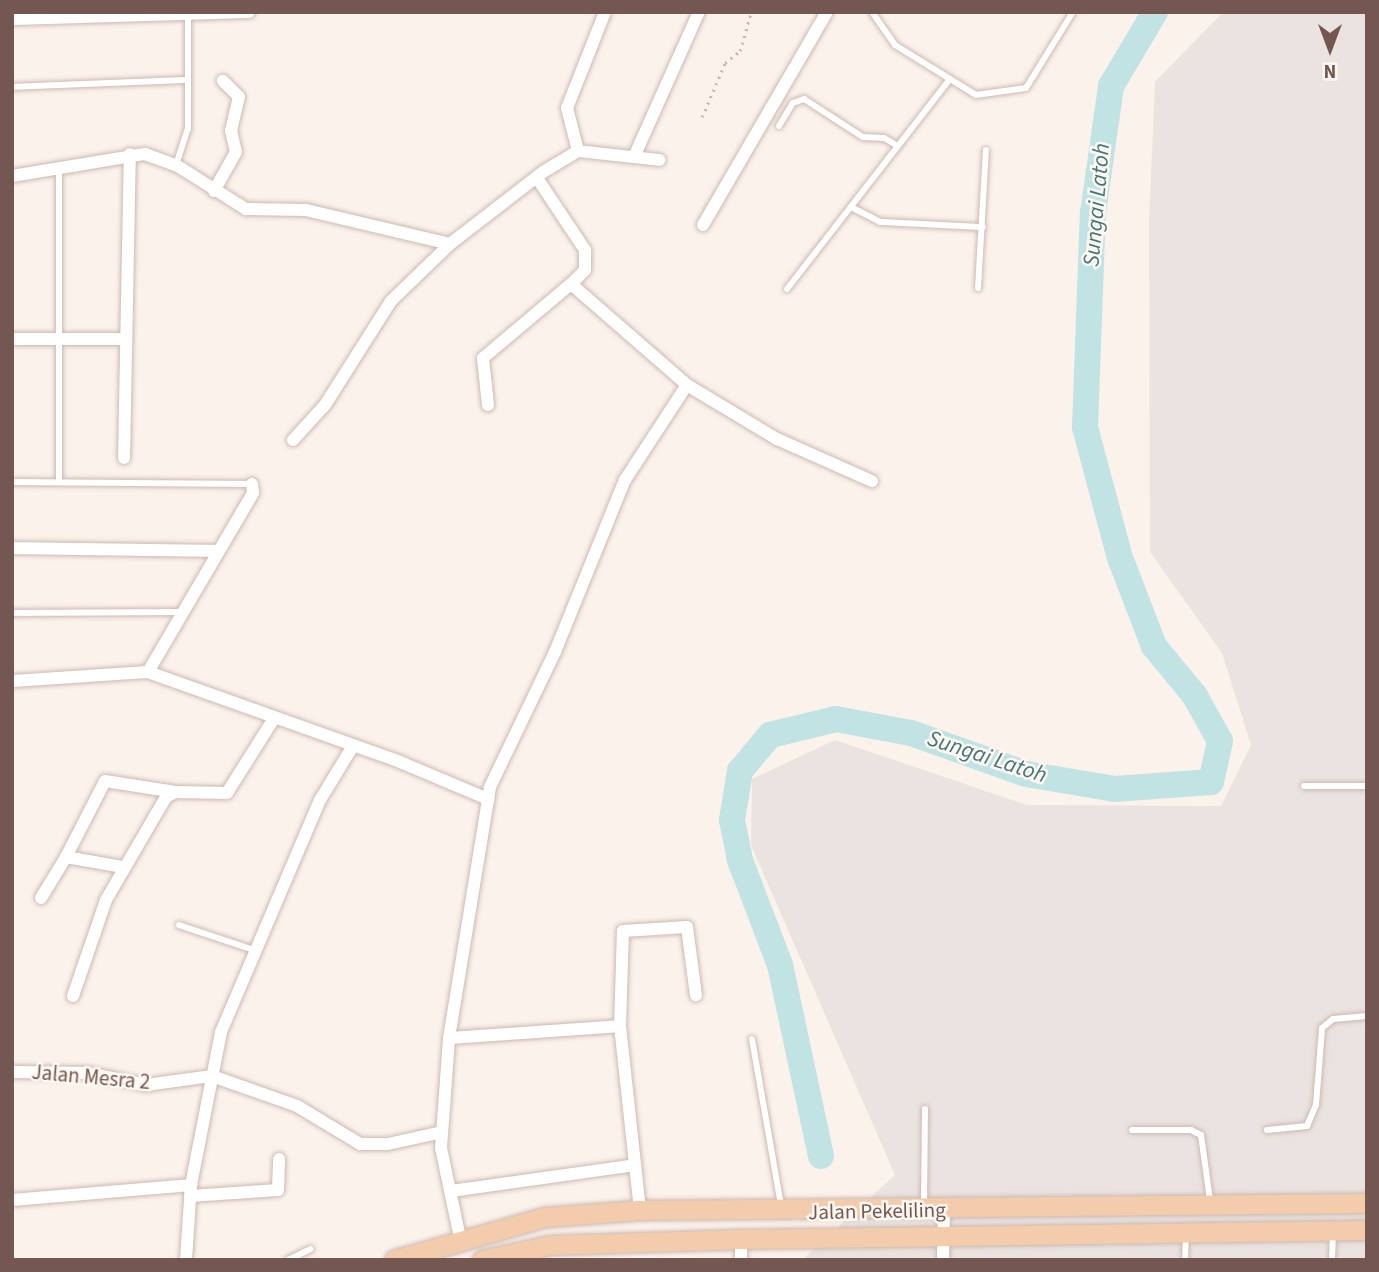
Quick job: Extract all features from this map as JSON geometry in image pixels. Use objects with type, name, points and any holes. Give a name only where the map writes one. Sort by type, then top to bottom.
[{"type":"main road","name":"Jalan Pekeliling","points":[[394,1260],[460,1238],[545,1217],[640,1210],[934,1210],[1367,1203]]},
{"type":"main road","name":"Jalan Pekeliling","points":[[482,1260],[550,1245],[944,1234],[1367,1230]]},
{"type":"street","points":[[12,19],[249,12]]},
{"type":"street","points":[[578,151],[567,108],[606,12]]},
{"type":"street","points":[[634,157],[699,12]]},
{"type":"street","points":[[704,225],[827,12]]},
{"type":"street","points":[[214,191],[236,152],[231,131],[239,97],[223,81]]},
{"type":"street","points":[[293,440],[325,405],[391,301],[450,244],[537,177],[578,151],[660,160]]},
{"type":"street","points":[[124,458],[130,154]]},
{"type":"street","points":[[12,176],[130,154],[176,165],[246,209],[306,210],[450,244]]},
{"type":"street","points":[[488,405],[483,358],[585,270],[584,247],[537,177]]},
{"type":"street","points":[[571,284],[687,386],[777,439],[872,481]]},
{"type":"street","points":[[12,339],[126,339]]},
{"type":"street","points":[[460,1238],[443,1132],[450,1038],[488,799],[622,485],[687,386]]},
{"type":"street","points":[[148,672],[253,493],[253,484]]},
{"type":"street","points":[[12,548],[218,551]]},
{"type":"street","points":[[12,681],[148,672],[272,720],[353,746],[488,799]]},
{"type":"street","points":[[41,898],[66,857],[105,781],[175,792],[227,793],[272,720]]},
{"type":"street","points":[[186,1260],[190,1190],[212,1076],[230,1006],[259,951],[320,800],[353,746]]},
{"type":"street","points":[[73,996],[123,867],[175,792]]},
{"type":"street","points":[[66,857],[123,867]]},
{"type":"street","points":[[640,1210],[620,1026],[620,938],[626,929],[687,927],[696,995]]},
{"type":"street","points":[[450,1038],[620,1026]]},
{"type":"street","name":"Jalan Mesra 2","points":[[12,1072],[87,1073],[146,1085],[212,1076]]},
{"type":"street","points":[[212,1076],[307,1112],[333,1128],[375,1146],[443,1132]]},
{"type":"street","points":[[12,1200],[190,1190],[278,1190],[279,1159]]},
{"type":"street","points":[[451,1191],[635,1165]]},
{"type":"street","points":[[934,1210],[944,1234],[943,1260]]},
{"type":"street","points":[[741,1239],[741,1260]]},
{"type":"lane","points":[[872,12],[895,45],[976,95],[1023,90],[1073,12]]},
{"type":"lane","points":[[176,165],[188,129],[188,13]]},
{"type":"lane","points":[[787,289],[950,79]]},
{"type":"lane","points":[[12,88],[188,80]]},
{"type":"lane","points":[[779,126],[793,103],[804,99],[863,137],[884,138],[898,146]]},
{"type":"lane","points":[[978,288],[986,150]]},
{"type":"lane","points":[[59,169],[59,482]]},
{"type":"lane","points":[[851,206],[880,222],[983,227]]},
{"type":"lane","points":[[12,482],[253,484]]},
{"type":"lane","points":[[12,613],[182,612]]},
{"type":"lane","points":[[1304,786],[1367,786]]},
{"type":"lane","points":[[179,925],[259,951]]},
{"type":"lane","points":[[1267,1130],[1307,1126],[1316,1105],[1322,1028],[1333,1018],[1367,1016]]},
{"type":"lane","points":[[752,1039],[781,1211]]},
{"type":"lane","points":[[925,1110],[934,1210]]},
{"type":"lane","points":[[1132,1130],[1191,1130],[1201,1135],[1211,1206]]},
{"type":"lane","points":[[1332,1260],[1333,1230]]},
{"type":"lane","points":[[1185,1260],[1186,1232]]},
{"type":"lane","points":[[288,1260],[311,1249]]},
{"type":"path","points":[[702,117],[725,63],[740,51],[751,12]]},
{"type":"shaded area","points":[[1223,12],[1367,12],[1367,1260],[802,1260],[895,1175],[751,845],[752,779],[835,740],[1027,805],[1221,806],[1251,745],[1222,653],[1150,552],[1149,222],[1155,82]]},
{"type":"waterway","name":"Sungai Latoh","points":[[821,1156],[780,965],[740,860],[732,820],[740,771],[770,735],[836,719],[911,733],[1026,774],[1115,789],[1211,782],[1220,741],[1195,696],[1154,646],[1120,558],[1085,427],[1093,213],[1111,86],[1155,12]]}]
